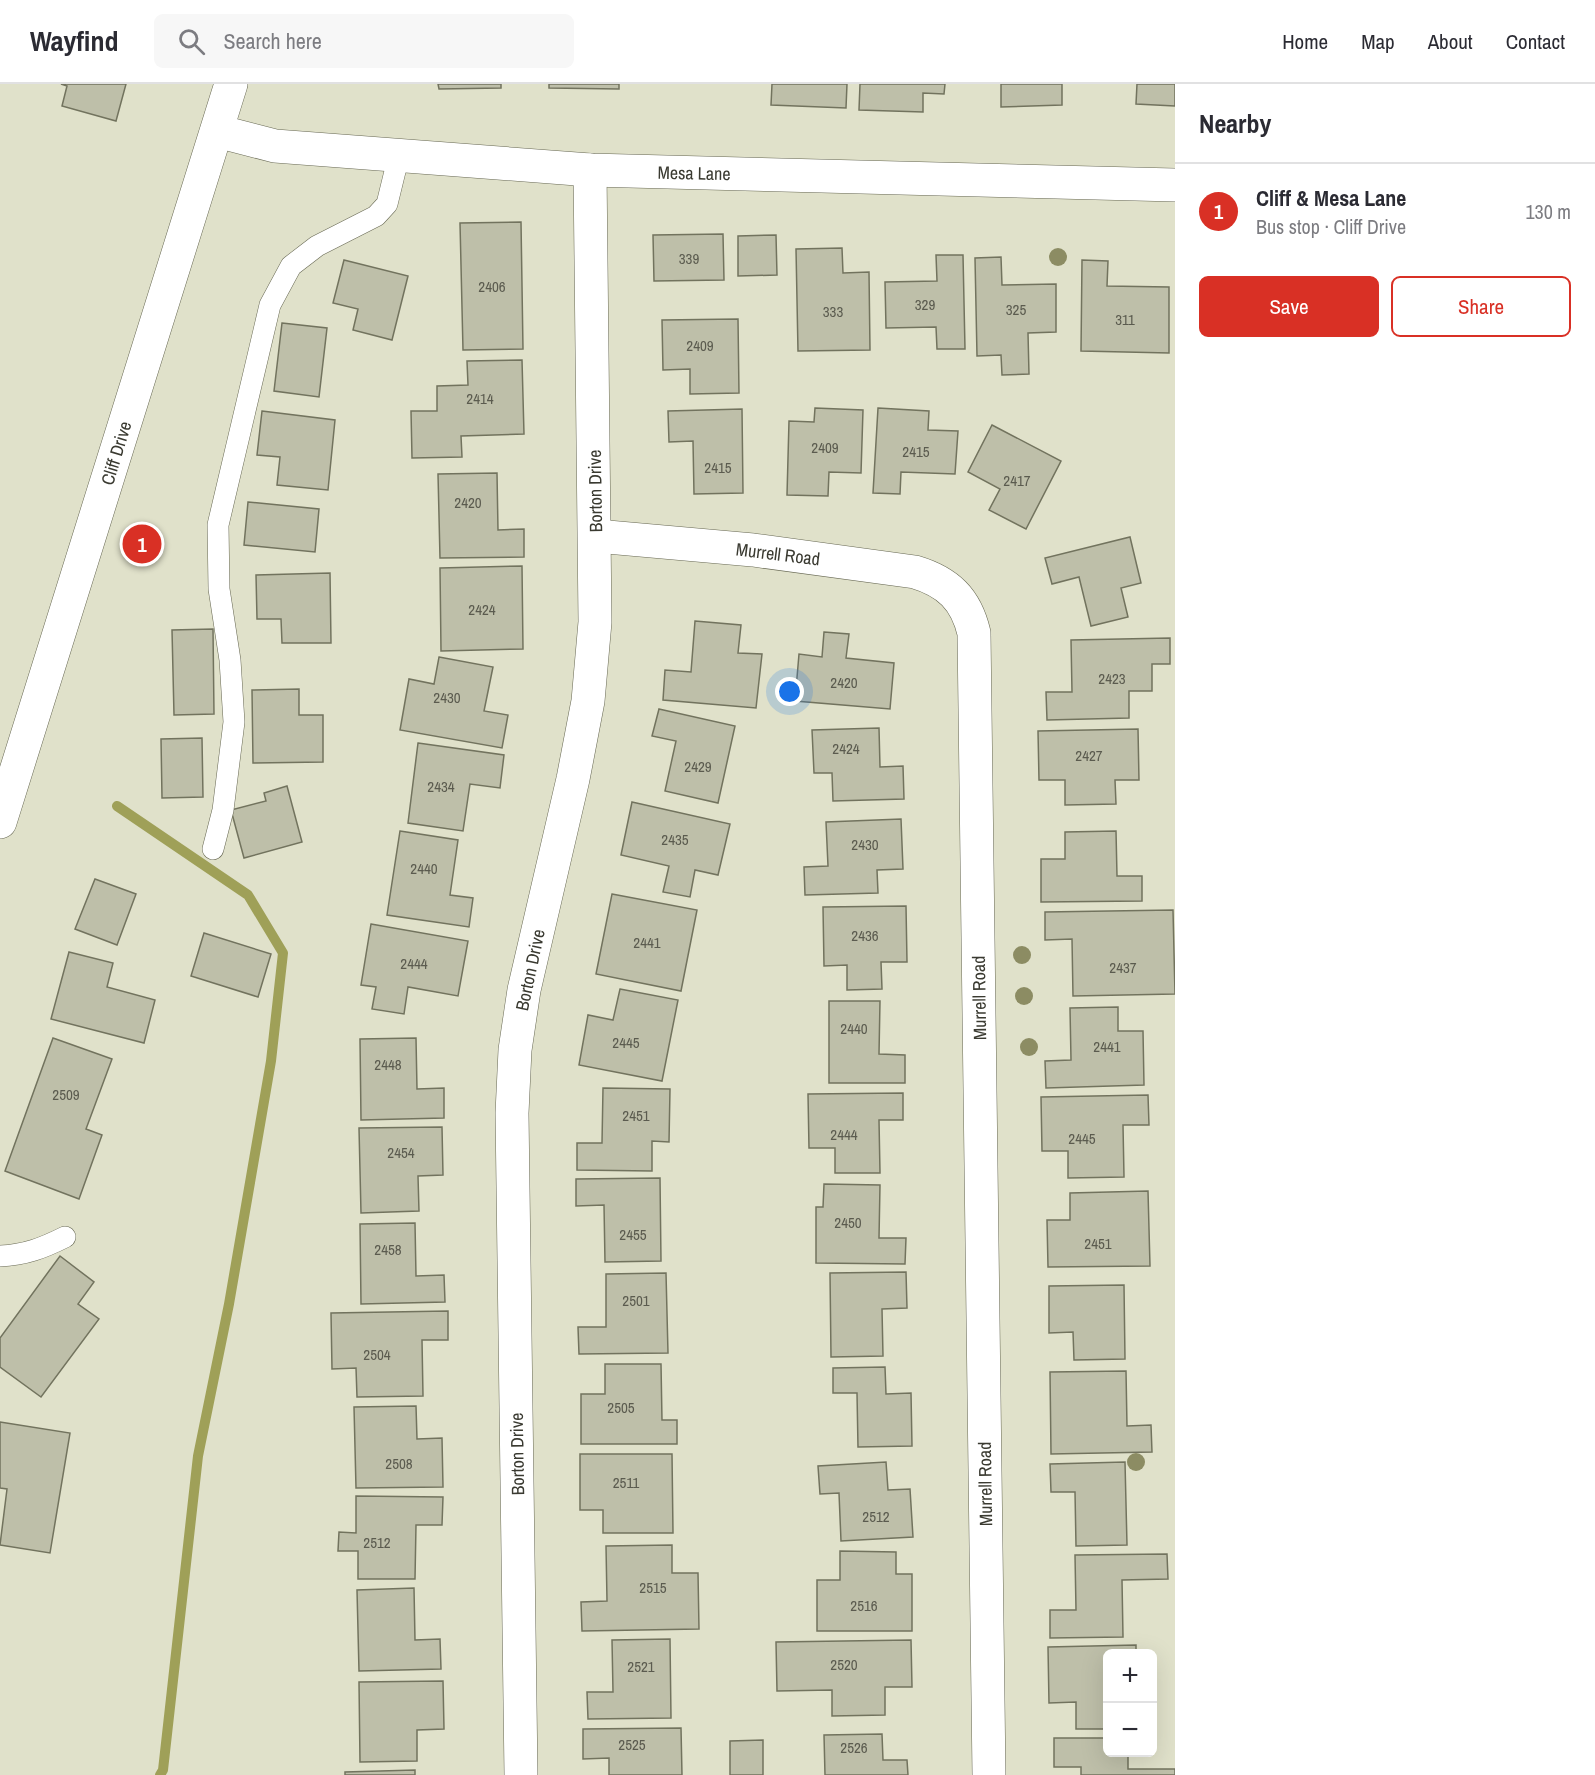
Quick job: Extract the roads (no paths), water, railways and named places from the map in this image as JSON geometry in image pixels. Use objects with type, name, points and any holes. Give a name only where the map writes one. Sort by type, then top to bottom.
[{"type":"street","name":"Cliff Drive","points":[[0,822],[231,84]]},
{"type":"street","name":"Mesa Lane","points":[[217,131],[275,146],[590,170],[1175,185]]},
{"type":"street","name":"Borton Drive","points":[[521,1775],[512,1113],[515,1050],[524,990],[573,778],[588,701],[595,622],[596,536],[590,170]]},
{"type":"street","name":"Murrell Road","points":[[596,536],[753,550],[915,572],[933,577],[949,587],[961,599],[970,615],[974,633],[989,1775]]},
{"type":"lane","points":[[213,849],[223,810],[234,722],[230,660],[219,589],[218,525],[270,305],[291,266],[317,246],[376,216],[387,204],[399,155]]},
{"type":"lane","points":[[0,1256],[21,1255],[43,1248],[65,1237]]},
{"type":"waterway","points":[[117,806],[248,895],[283,953],[271,1061],[229,1304],[198,1456],[163,1770],[160,1775]]},
{"type":"place","name":"Cliff & Mesa Lane","points":[[142,544]]}]
